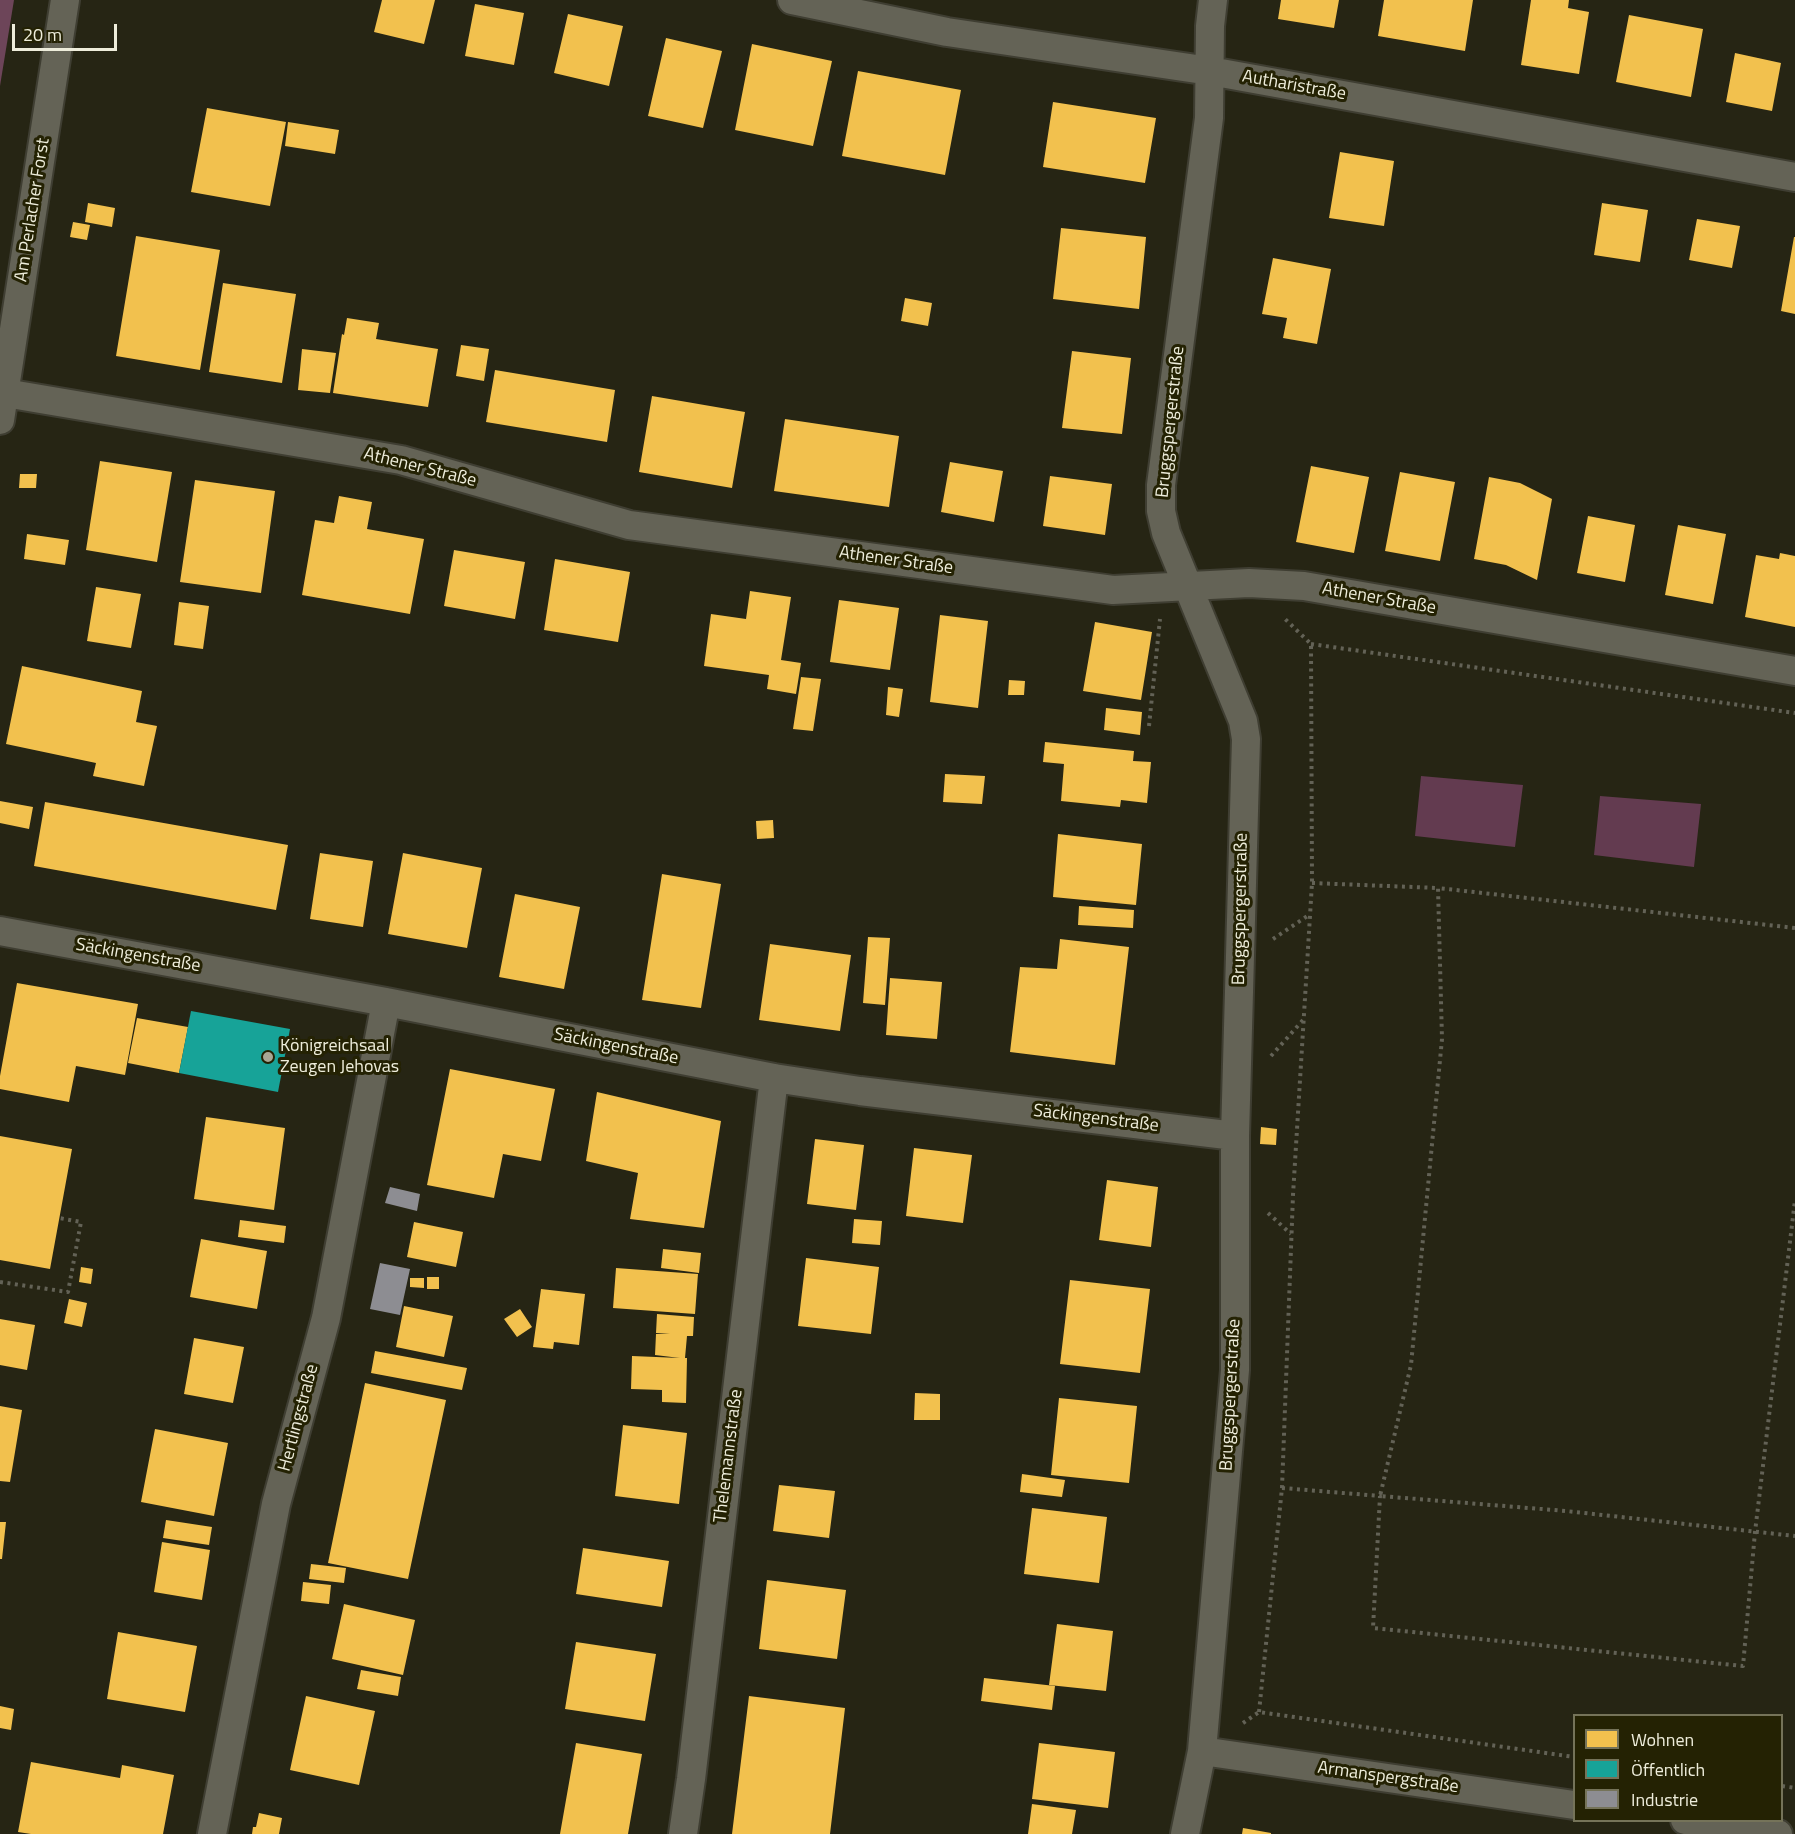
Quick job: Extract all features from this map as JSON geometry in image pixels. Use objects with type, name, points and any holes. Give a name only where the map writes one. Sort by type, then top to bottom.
[{"type":"street","name":"Am Perlacher Forst","points":[[2,406],[64,0]]},
{"type":"street","name":"Autharistraße","points":[[792,0],[947,32],[1210,71],[1795,177]]},
{"type":"street","name":"Bruggspergerstraße","points":[[1185,1834],[1202,1751],[1235,1370],[1235,1136],[1246,739],[1243,721],[1176,588],[1161,511],[1161,485],[1209,118],[1210,26],[1213,0]]},
{"type":"street","name":"Athener Straße","points":[[2,406],[401,460],[629,525],[1113,590],[1249,584],[1304,586],[1795,671]]},
{"type":"street","name":"Säckingenstraße","points":[[0,931],[386,1002],[774,1078],[860,1091],[1235,1136]]},
{"type":"street","name":"Hertlingstraße","points":[[212,1834],[276,1504],[326,1318],[386,1002]]},
{"type":"street","name":"Thelemannstraße","points":[[683,1834],[693,1767],[774,1078]]},
{"type":"street","name":"Armanspergstraße","points":[[1202,1751],[1573,1805]]},
{"type":"street","points":[[1691,1822],[1778,1834]]},
{"type":"path","points":[[1249,584],[1311,644],[1795,713]]},
{"type":"path","points":[[1149,726],[1176,588]]},
{"type":"path","points":[[1259,1712],[1282,1488],[1293,1195],[1312,883],[1311,644]]},
{"type":"path","points":[[1312,883],[1438,888],[1795,928]]},
{"type":"path","points":[[1438,888],[1441,1050],[1411,1365],[1380,1496],[1373,1628],[1743,1666],[1755,1532],[1795,1200]]},
{"type":"path","points":[[0,1282],[68,1292],[81,1222],[59,1218]]},
{"type":"path","points":[[1282,1488],[1566,1511],[1795,1536]]},
{"type":"path","points":[[1202,1751],[1259,1712],[1573,1757]]},
{"type":"shaded area","points":[[0,0],[14,0],[0,86]]},
{"type":"shaded area","points":[[1421,776],[1523,785],[1515,847],[1415,836]]},
{"type":"shaded area","points":[[1600,796],[1701,804],[1694,867],[1594,855]]},
{"type":"building: Wohnen","points":[[382,0],[435,0],[424,44],[374,32]]},
{"type":"building: Wohnen","points":[[1281,0],[1339,0],[1334,28],[1278,19]]},
{"type":"building: Wohnen","points":[[1384,0],[1473,0],[1465,51],[1378,36]]},
{"type":"building: Wohnen","points":[[1531,0],[1569,0],[1568,8],[1589,12],[1579,74],[1521,65]]},
{"type":"building: Wohnen","points":[[475,4],[524,13],[514,65],[465,56]]},
{"type":"building: Wohnen","points":[[568,14],[623,26],[609,86],[554,73]]},
{"type":"building: Wohnen","points":[[1629,15],[1703,29],[1691,97],[1616,82]]},
{"type":"building: Wohnen","points":[[666,38],[722,51],[703,128],[648,116]]},
{"type":"building: Wohnen","points":[[752,44],[832,61],[813,146],[735,130]]},
{"type":"building: Wohnen","points":[[1735,53],[1781,63],[1772,111],[1726,102]]},
{"type":"building: Wohnen","points":[[858,71],[961,90],[945,175],[842,156]]},
{"type":"building: Wohnen","points":[[1053,102],[1156,118],[1145,183],[1043,167]]},
{"type":"building: Wohnen","points":[[207,108],[286,122],[270,206],[191,192]]},
{"type":"building: Wohnen","points":[[288,122],[339,130],[335,154],[285,146]]},
{"type":"building: Wohnen","points":[[1340,152],[1394,161],[1384,226],[1329,218]]},
{"type":"building: Wohnen","points":[[88,203],[115,208],[112,227],[85,222]]},
{"type":"building: Wohnen","points":[[1602,203],[1648,210],[1640,262],[1594,255]]},
{"type":"building: Wohnen","points":[[1697,219],[1740,226],[1732,268],[1689,260]]},
{"type":"building: Wohnen","points":[[73,222],[90,225],[87,240],[70,237]]},
{"type":"building: Wohnen","points":[[1061,228],[1146,237],[1139,309],[1053,299]]},
{"type":"building: Wohnen","points":[[136,236],[220,250],[200,370],[116,356]]},
{"type":"building: Wohnen","points":[[1795,237],[1795,314],[1781,311]]},
{"type":"building: Wohnen","points":[[1273,258],[1331,269],[1317,344],[1283,338],[1287,318],[1262,314]]},
{"type":"building: Wohnen","points":[[223,283],[296,294],[282,383],[209,372]]},
{"type":"building: Wohnen","points":[[905,298],[932,303],[928,326],[901,321]]},
{"type":"building: Wohnen","points":[[347,318],[379,323],[376,339],[438,349],[428,407],[333,393],[342,334],[344,335]]},
{"type":"building: Wohnen","points":[[461,345],[489,349],[484,381],[456,376]]},
{"type":"building: Wohnen","points":[[302,349],[336,353],[330,393],[298,390]]},
{"type":"building: Wohnen","points":[[1072,351],[1131,358],[1122,434],[1062,428]]},
{"type":"building: Wohnen","points":[[495,370],[615,390],[607,442],[486,422]]},
{"type":"building: Wohnen","points":[[652,396],[745,412],[732,488],[639,472]]},
{"type":"building: Wohnen","points":[[785,419],[899,436],[889,507],[774,491]]},
{"type":"building: Wohnen","points":[[100,461],[172,472],[157,562],[86,550]]},
{"type":"building: Wohnen","points":[[950,462],[1003,471],[994,522],[941,512]]},
{"type":"building: Wohnen","points":[[1311,466],[1369,477],[1354,553],[1296,542]]},
{"type":"building: Wohnen","points":[[1400,472],[1455,482],[1440,561],[1385,551]]},
{"type":"building: Wohnen","points":[[20,474],[37,474],[36,488],[19,488]]},
{"type":"building: Wohnen","points":[[1050,476],[1112,484],[1105,535],[1043,526]]},
{"type":"building: Wohnen","points":[[1489,477],[1520,483],[1552,499],[1537,580],[1506,565],[1474,559]]},
{"type":"building: Wohnen","points":[[195,480],[275,491],[261,593],[180,582]]},
{"type":"building: Wohnen","points":[[339,496],[372,502],[367,529],[424,539],[410,614],[302,595],[315,520],[334,523]]},
{"type":"building: Wohnen","points":[[1588,516],[1635,525],[1625,582],[1577,573]]},
{"type":"building: Wohnen","points":[[1678,525],[1726,534],[1713,604],[1665,595]]},
{"type":"building: Wohnen","points":[[27,534],[69,540],[65,565],[24,559]]},
{"type":"building: Wohnen","points":[[454,550],[525,562],[515,619],[444,606]]},
{"type":"building: Wohnen","points":[[1780,553],[1795,556],[1795,627],[1745,617],[1756,555],[1779,559]]},
{"type":"building: Wohnen","points":[[555,559],[630,572],[618,642],[544,630]]},
{"type":"building: Wohnen","points":[[96,587],[141,594],[131,648],[87,641]]},
{"type":"building: Wohnen","points":[[750,591],[791,597],[781,660],[801,663],[796,694],[767,689],[769,675],[704,666],[711,614],[746,619]]},
{"type":"building: Wohnen","points":[[839,600],[899,608],[890,670],[830,662]]},
{"type":"building: Wohnen","points":[[179,602],[209,606],[203,649],[174,645]]},
{"type":"building: Wohnen","points":[[940,615],[988,621],[978,708],[930,702]]},
{"type":"building: Wohnen","points":[[1095,622],[1152,632],[1141,700],[1083,691]]},
{"type":"building: Wohnen","points":[[22,666],[142,691],[136,722],[157,726],[144,786],[93,776],[96,763],[6,744]]},
{"type":"building: Wohnen","points":[[801,677],[821,679],[813,731],[793,729]]},
{"type":"building: Wohnen","points":[[1009,680],[1025,681],[1024,695],[1008,695]]},
{"type":"building: Wohnen","points":[[888,687],[903,689],[899,717],[886,715]]},
{"type":"building: Wohnen","points":[[1106,708],[1142,712],[1140,735],[1104,730]]},
{"type":"building: Wohnen","points":[[1045,742],[1134,751],[1133,761],[1151,762],[1147,803],[1121,800],[1120,807],[1061,801],[1064,764],[1043,762]]},
{"type":"building: Wohnen","points":[[945,774],[985,776],[982,804],[943,802]]},
{"type":"building: Wohnen","points":[[0,801],[33,807],[29,829],[0,823]]},
{"type":"building: Wohnen","points":[[45,802],[288,845],[276,910],[34,866]]},
{"type":"building: Wohnen","points":[[773,820],[774,838],[757,839],[756,821]]},
{"type":"building: Wohnen","points":[[1058,834],[1142,844],[1136,905],[1053,897]]},
{"type":"building: Wohnen","points":[[320,853],[373,861],[363,927],[310,919]]},
{"type":"building: Wohnen","points":[[403,853],[482,868],[467,948],[388,934]]},
{"type":"building: Wohnen","points":[[662,874],[721,884],[701,1008],[642,1000]]},
{"type":"building: Wohnen","points":[[515,894],[580,907],[564,989],[499,977]]},
{"type":"building: Wohnen","points":[[1079,906],[1134,910],[1133,928],[1078,925]]},
{"type":"building: Wohnen","points":[[868,937],[890,938],[885,1005],[863,1003]]},
{"type":"building: Wohnen","points":[[1060,939],[1129,947],[1115,1065],[1010,1052],[1020,967],[1057,969]]},
{"type":"building: Wohnen","points":[[770,944],[851,955],[840,1031],[759,1020]]},
{"type":"building: Wohnen","points":[[890,978],[942,982],[937,1039],[886,1035]]},
{"type":"building: Wohnen","points":[[17,983],[138,1004],[125,1075],[76,1066],[69,1102],[0,1089],[0,1076]]},
{"type":"building: Wohnen","points":[[137,1018],[188,1027],[179,1073],[128,1063]]},
{"type":"building: Wohnen","points":[[450,1069],[555,1089],[541,1161],[503,1154],[494,1198],[427,1185]]},
{"type":"building: Wohnen","points":[[597,1092],[721,1121],[704,1228],[630,1219],[638,1173],[586,1161]]},
{"type":"building: Wohnen","points":[[206,1117],[285,1128],[274,1210],[194,1199]]},
{"type":"building: Wohnen","points":[[1261,1127],[1277,1129],[1276,1145],[1260,1144]]},
{"type":"building: Wohnen","points":[[0,1136],[72,1149],[50,1269],[0,1260]]},
{"type":"building: Wohnen","points":[[815,1139],[864,1145],[856,1210],[807,1204]]},
{"type":"building: Wohnen","points":[[914,1148],[972,1155],[963,1223],[906,1216]]},
{"type":"building: Wohnen","points":[[1107,1180],[1158,1187],[1151,1247],[1099,1240]]},
{"type":"building: Wohnen","points":[[854,1219],[882,1221],[880,1245],[852,1243]]},
{"type":"building: Wohnen","points":[[240,1220],[286,1226],[284,1243],[238,1237]]},
{"type":"building: Wohnen","points":[[414,1222],[463,1232],[456,1267],[407,1257]]},
{"type":"building: Wohnen","points":[[201,1239],[267,1251],[257,1309],[190,1297]]},
{"type":"building: Wohnen","points":[[663,1249],[701,1253],[699,1273],[661,1268]]},
{"type":"building: Wohnen","points":[[806,1258],[879,1267],[871,1334],[798,1326]]},
{"type":"building: Wohnen","points":[[81,1267],[93,1269],[91,1284],[79,1282]]},
{"type":"building: Wohnen","points":[[616,1268],[698,1274],[695,1314],[613,1308]]},
{"type":"building: Wohnen","points":[[427,1277],[439,1277],[439,1289],[427,1289]]},
{"type":"building: Wohnen","points":[[410,1278],[424,1278],[424,1288],[410,1287]]},
{"type":"building: Wohnen","points":[[1070,1280],[1150,1289],[1140,1373],[1060,1364]]},
{"type":"building: Wohnen","points":[[541,1289],[585,1294],[579,1345],[554,1342],[553,1349],[533,1347]]},
{"type":"building: Wohnen","points":[[69,1299],[87,1303],[82,1327],[64,1323]]},
{"type":"building: Wohnen","points":[[404,1306],[453,1316],[444,1357],[396,1347]]},
{"type":"building: Wohnen","points":[[520,1309],[532,1327],[517,1337],[504,1319]]},
{"type":"building: Wohnen","points":[[657,1314],[694,1317],[693,1336],[687,1336],[686,1403],[662,1402],[662,1390],[631,1389],[632,1356],[680,1358],[655,1355],[656,1334],[670,1334],[656,1333]]},
{"type":"building: Wohnen","points":[[0,1319],[35,1325],[27,1370],[0,1365]]},
{"type":"building: Wohnen","points":[[194,1338],[244,1347],[233,1403],[184,1394]]},
{"type":"building: Wohnen","points":[[375,1351],[467,1368],[462,1390],[371,1373]]},
{"type":"building: Wohnen","points":[[365,1383],[446,1400],[408,1579],[328,1563]]},
{"type":"building: Wohnen","points":[[915,1393],[940,1394],[940,1420],[914,1420]]},
{"type":"building: Wohnen","points":[[1059,1398],[1137,1406],[1129,1483],[1051,1475]]},
{"type":"building: Wohnen","points":[[0,1406],[22,1410],[10,1482],[0,1481]]},
{"type":"building: Wohnen","points":[[623,1425],[687,1433],[679,1504],[615,1496]]},
{"type":"building: Wohnen","points":[[155,1429],[228,1443],[214,1516],[141,1502]]},
{"type":"building: Wohnen","points":[[1022,1474],[1065,1480],[1062,1497],[1020,1492]]},
{"type":"building: Wohnen","points":[[779,1485],[835,1491],[829,1538],[773,1531]]},
{"type":"building: Wohnen","points":[[1032,1508],[1107,1517],[1099,1583],[1024,1574]]},
{"type":"building: Wohnen","points":[[166,1520],[212,1527],[209,1545],[163,1538]]},
{"type":"building: Wohnen","points":[[0,1522],[6,1522],[2,1559],[0,1559]]},
{"type":"building: Wohnen","points":[[162,1542],[210,1550],[202,1600],[154,1592]]},
{"type":"building: Wohnen","points":[[583,1548],[669,1561],[662,1607],[576,1594]]},
{"type":"building: Wohnen","points":[[311,1564],[346,1568],[344,1583],[309,1579]]},
{"type":"building: Wohnen","points":[[767,1580],[846,1590],[837,1659],[759,1649]]},
{"type":"building: Wohnen","points":[[303,1582],[331,1585],[329,1604],[301,1601]]},
{"type":"building: Wohnen","points":[[344,1604],[415,1620],[403,1675],[332,1659]]},
{"type":"building: Wohnen","points":[[1057,1624],[1113,1631],[1106,1691],[1049,1685]]},
{"type":"building: Wohnen","points":[[118,1632],[197,1646],[185,1712],[107,1699]]},
{"type":"building: Wohnen","points":[[576,1642],[656,1654],[645,1721],[565,1709]]},
{"type":"building: Wohnen","points":[[361,1670],[401,1677],[398,1696],[357,1689]]},
{"type":"building: Wohnen","points":[[984,1678],[1055,1686],[1052,1710],[981,1701]]},
{"type":"building: Wohnen","points":[[306,1696],[375,1711],[359,1785],[290,1770]]},
{"type":"building: Wohnen","points":[[749,1696],[845,1708],[830,1834],[732,1834]]},
{"type":"building: Wohnen","points":[[0,1706],[14,1709],[11,1730],[0,1728]]},
{"type":"building: Wohnen","points":[[576,1743],[642,1754],[628,1834],[560,1834]]},
{"type":"building: Wohnen","points":[[1039,1743],[1115,1752],[1108,1808],[1032,1799]]},
{"type":"building: Wohnen","points":[[31,1762],[120,1778],[122,1765],[174,1775],[163,1834],[31,1834],[18,1832]]},
{"type":"building: Wohnen","points":[[1032,1804],[1076,1810],[1072,1834],[1028,1834]]},
{"type":"building: Wohnen","points":[[259,1813],[282,1818],[279,1834],[252,1834]]},
{"type":"building: Wohnen","points":[[1243,1828],[1271,1833],[1271,1834],[1242,1834]]},
{"type":"building: Öffentlich","points":[[191,1011],[290,1029],[278,1092],[179,1073]]},
{"type":"building: Industrie","points":[[390,1187],[420,1194],[417,1211],[385,1203]]},
{"type":"building: Industrie","points":[[380,1263],[410,1269],[400,1315],[370,1309]]},
{"type":"place","name":"Königreichsaal Zeugen Jehovas","points":[[268,1057]]}]
